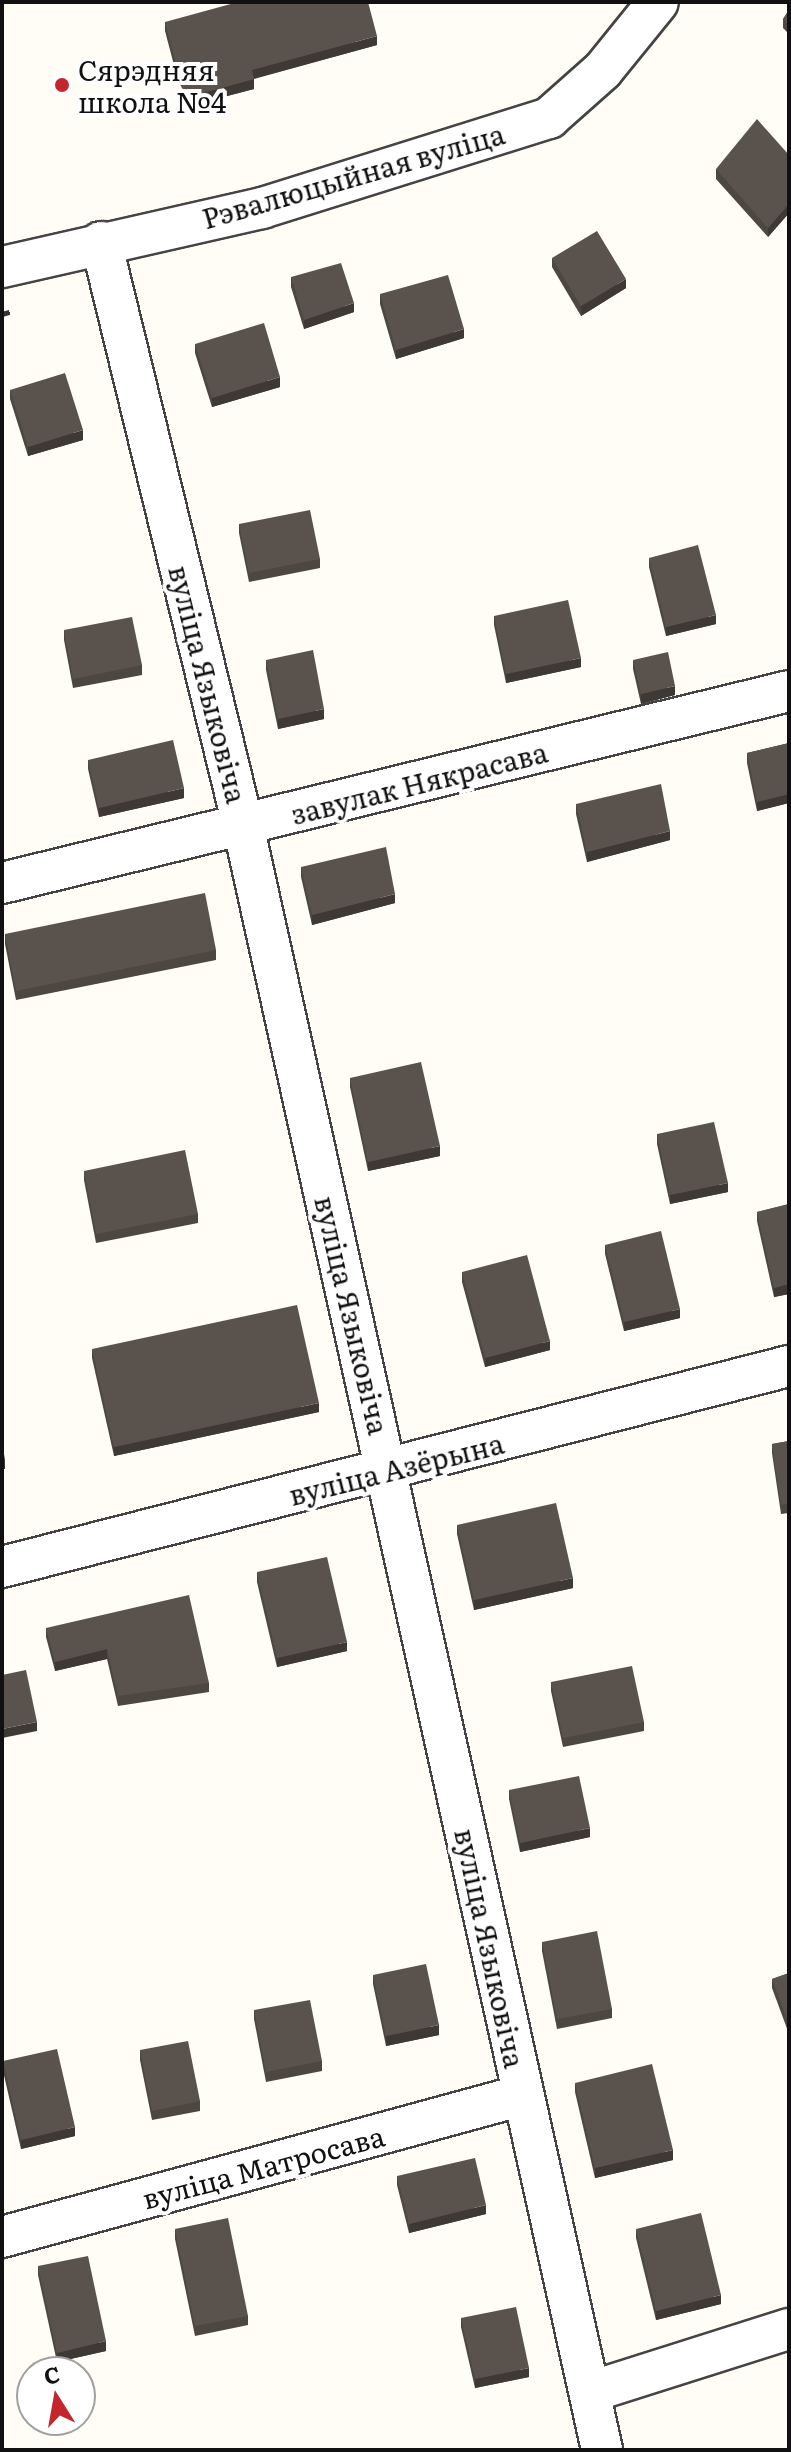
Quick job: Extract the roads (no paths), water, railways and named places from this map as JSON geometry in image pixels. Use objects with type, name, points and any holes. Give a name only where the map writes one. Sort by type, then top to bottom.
[{"type":"street","name":"Рэвалюцыйная вуліца","points":[[2,267],[101,242],[262,208],[549,118],[603,70],[658,2]]},
{"type":"street","name":"вуліца Языковіча","points":[[101,242],[243,825],[602,2450]]},
{"type":"street","name":"завулак Някрасава","points":[[2,883],[789,691]]},
{"type":"street","name":"вуліца Азёрына","points":[[2,1567],[789,1366]]},
{"type":"street","name":"вуліца Матросава","points":[[2,2237],[523,2095]]},
{"type":"street","points":[[590,2392],[789,2329]]},
{"type":"place","name":"Сярэдняя школа №4","points":[[62,85]]}]
